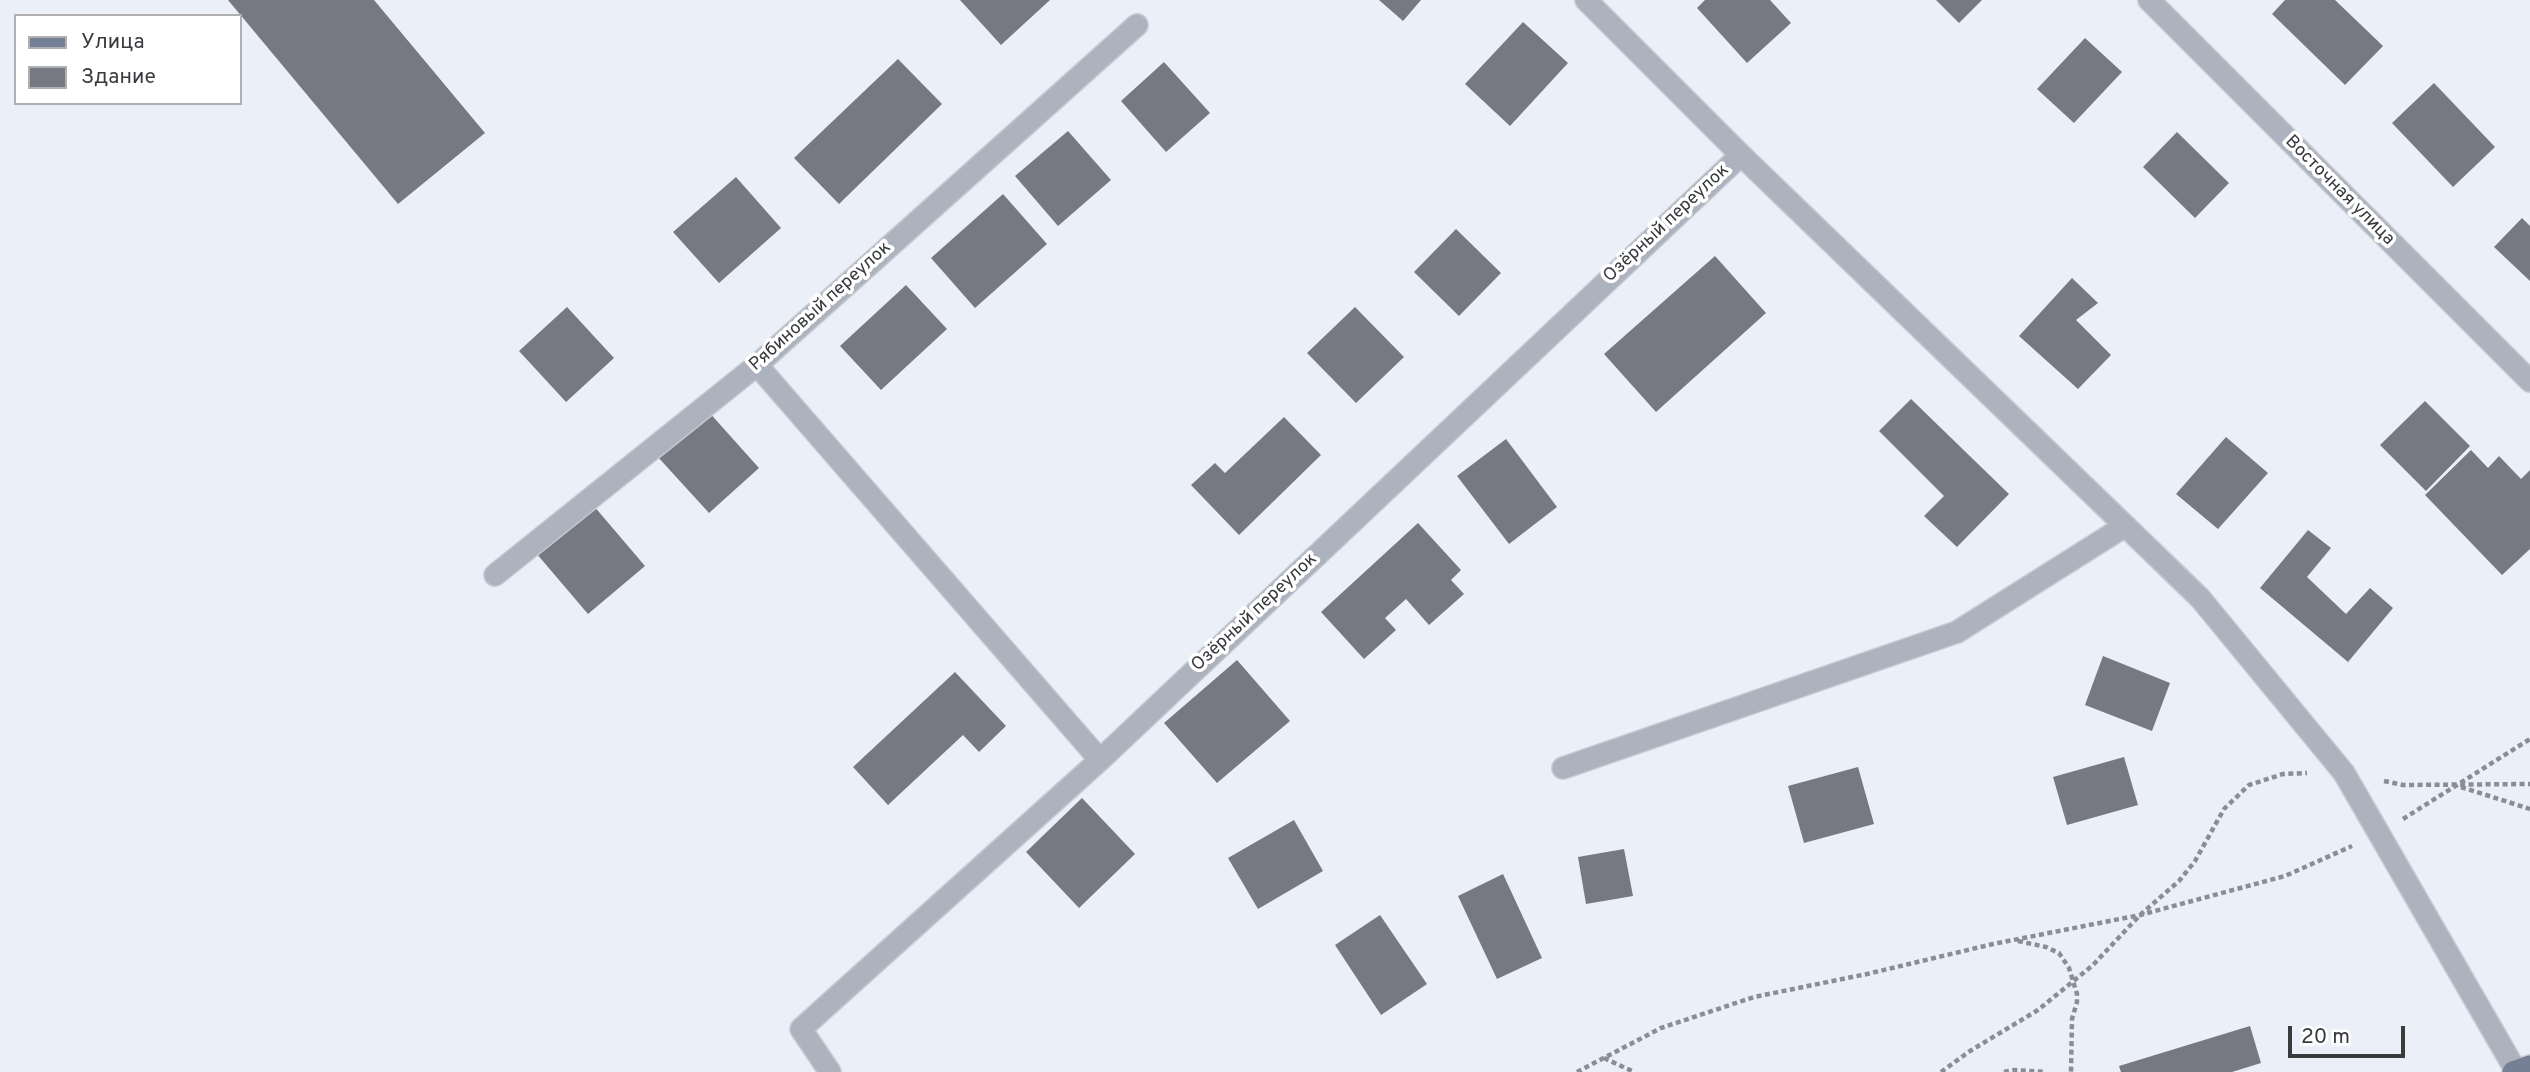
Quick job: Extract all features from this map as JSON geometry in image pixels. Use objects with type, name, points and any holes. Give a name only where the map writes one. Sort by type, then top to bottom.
[{"type":"main road","points":[[2514,1072],[2530,1066]]},
{"type":"street","points":[[1586,0],[1741,155],[2200,598],[2344,772],[2514,1072]]},
{"type":"street","name":"Восточная улица","points":[[2148,0],[2530,381]]},
{"type":"street","name":"Рябиновый переулок","points":[[495,576],[757,365],[1137,25]]},
{"type":"street","name":"Озёрный переулок","points":[[830,1072],[801,1029],[1100,760],[1741,155]]},
{"type":"street","points":[[757,365],[1100,760]]},
{"type":"street","points":[[1563,768],[1957,632],[2126,526]]},
{"type":"path","points":[[1577,1072],[1661,1028],[1754,998],[2140,915],[2285,876],[2380,833],[2530,739]]},
{"type":"path","points":[[1941,1072],[2038,1010],[2093,965],[2140,915],[2179,881],[2195,861],[2224,809],[2249,785],[2283,774],[2344,772],[2403,785],[2530,784]]},
{"type":"path","points":[[2456,786],[2530,809]]},
{"type":"path","points":[[2014,940],[2046,947],[2059,953],[2073,981],[2077,1002],[2072,1019],[2071,1072]]},
{"type":"path","points":[[1604,1058],[1634,1072]]},
{"type":"path","points":[[2004,1072],[2046,1072]]},
{"type":"building","points":[[228,0],[374,0],[485,133],[398,204]]},
{"type":"building","points":[[960,0],[1050,0],[1001,45]]},
{"type":"building","points":[[1379,0],[1421,0],[1403,21]]},
{"type":"building","points":[[1705,0],[1770,0],[1791,23],[1747,63],[1697,8]]},
{"type":"building","points":[[1936,0],[1982,0],[1959,23]]},
{"type":"building","points":[[2285,0],[2335,0],[2383,46],[2345,85],[2272,14]]},
{"type":"building","points":[[1523,22],[1568,63],[1510,126],[1465,84]]},
{"type":"building","points":[[2085,38],[2122,72],[2074,123],[2037,89]]},
{"type":"building","points":[[898,59],[942,104],[839,204],[794,158]]},
{"type":"building","points":[[1164,62],[1210,113],[1166,152],[1121,101]]},
{"type":"building","points":[[2434,83],[2495,147],[2453,187],[2392,123]]},
{"type":"building","points":[[1068,131],[1111,180],[1058,226],[1015,176]]},
{"type":"building","points":[[2177,132],[2229,183],[2195,218],[2143,167]]},
{"type":"building","points":[[736,177],[781,228],[719,283],[673,232]]},
{"type":"building","points":[[1003,194],[1047,244],[975,308],[931,258]]},
{"type":"building","points":[[2522,218],[2530,226],[2530,281],[2494,247]]},
{"type":"building","points":[[1456,229],[1501,273],[1459,316],[1414,272]]},
{"type":"building","points":[[1715,256],[1766,313],[1656,412],[1604,354]]},
{"type":"building","points":[[2072,278],[2098,303],[2076,320],[2111,355],[2078,389],[2019,336]]},
{"type":"building","points":[[906,285],[947,329],[881,390],[840,346]]},
{"type":"building","points":[[567,307],[614,358],[566,402],[519,351]]},
{"type":"building","points":[[1355,307],[1404,357],[1356,403],[1307,353]]},
{"type":"building","points":[[1911,399],[2009,494],[1957,547],[1924,516],[1944,496],[1879,431]]},
{"type":"building","points":[[2425,401],[2470,446],[2426,491],[2380,445]]},
{"type":"building","points":[[707,410],[759,468],[709,513],[657,456]]},
{"type":"building","points":[[1284,417],[1321,455],[1239,535],[1191,485],[1215,463],[1225,473]]},
{"type":"building","points":[[2226,437],[2268,473],[2218,529],[2176,494]]},
{"type":"building","points":[[1506,439],[1557,507],[1509,544],[1457,476]]},
{"type":"building","points":[[2471,450],[2488,468],[2499,456],[2521,479],[2530,470],[2530,549],[2502,575],[2425,495]]},
{"type":"building","points":[[593,505],[645,566],[588,614],[536,553]]},
{"type":"building","points":[[1418,523],[1461,570],[1451,580],[1464,594],[1429,625],[1406,599],[1385,618],[1396,630],[1364,659],[1321,612]]},
{"type":"building","points":[[2308,530],[2331,548],[2307,577],[2346,614],[2370,588],[2393,608],[2348,662],[2260,588]]},
{"type":"building","points":[[2103,656],[2170,683],[2152,731],[2085,705]]},
{"type":"building","points":[[1237,660],[1290,721],[1217,783],[1164,723]]},
{"type":"building","points":[[955,672],[1006,726],[979,752],[963,735],[888,805],[853,767]]},
{"type":"building","points":[[2124,757],[2138,805],[2067,825],[2053,777]]},
{"type":"building","points":[[1858,767],[1874,824],[1804,843],[1788,786]]},
{"type":"building","points":[[1082,798],[1135,854],[1079,908],[1026,852]]},
{"type":"building","points":[[1294,820],[1323,871],[1258,909],[1228,858]]},
{"type":"building","points":[[1624,849],[1633,896],[1586,904],[1578,857]]},
{"type":"building","points":[[1503,874],[1542,958],[1497,979],[1458,896]]},
{"type":"building","points":[[1380,915],[1427,984],[1381,1015],[1335,945]]},
{"type":"building","points":[[2250,1026],[2261,1063],[2232,1072],[2121,1072],[2119,1066]]}]
